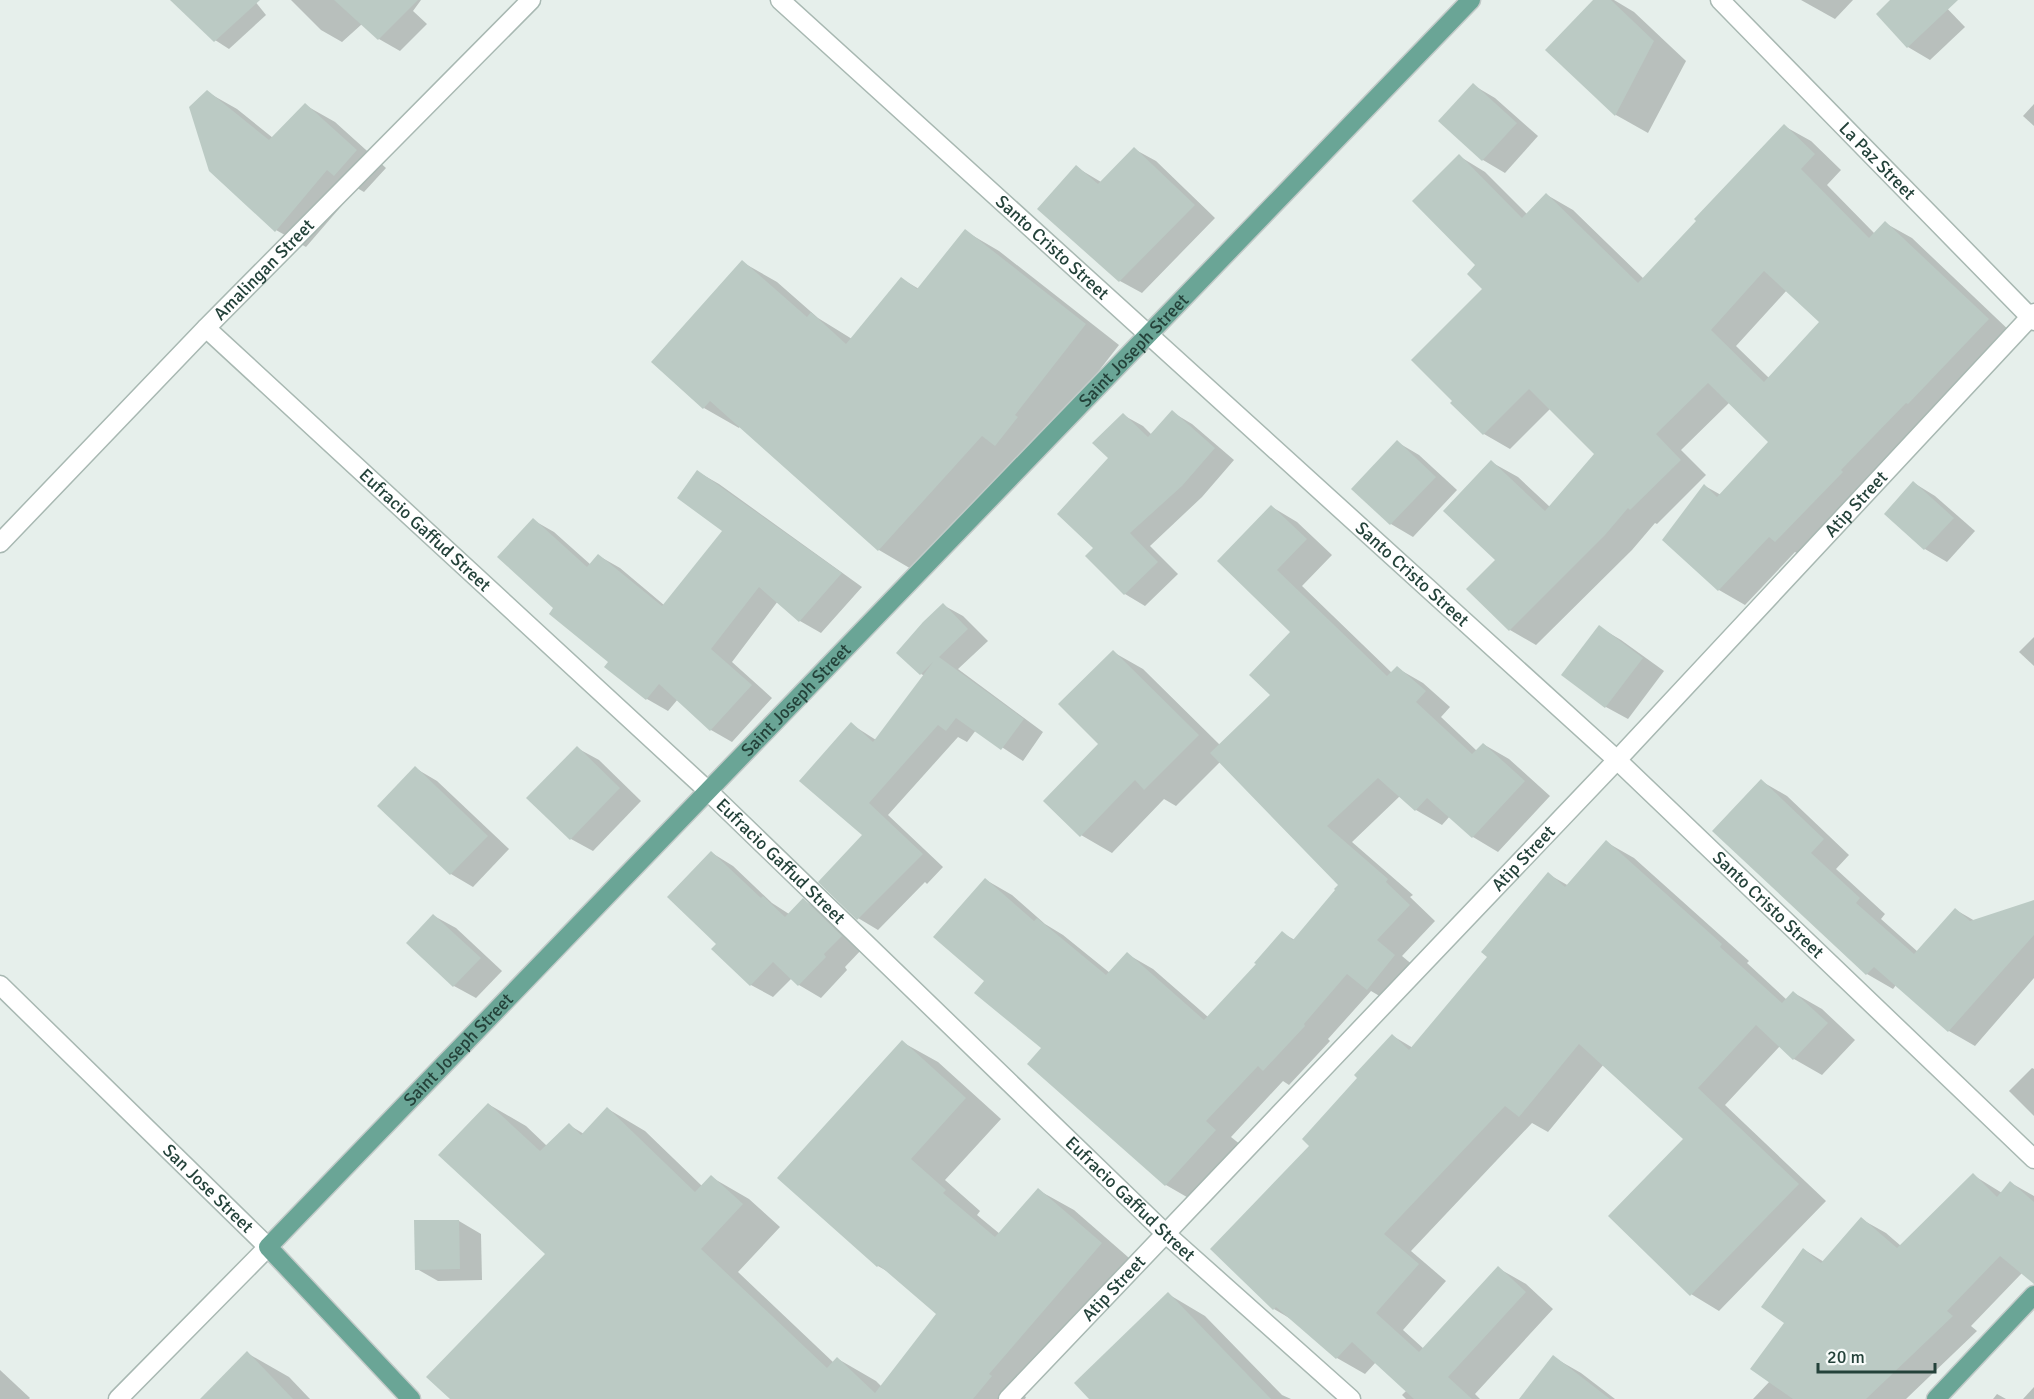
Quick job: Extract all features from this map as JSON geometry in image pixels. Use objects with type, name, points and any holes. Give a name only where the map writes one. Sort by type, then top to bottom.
[{"type":"main road","name":"Saint Joseph Street","points":[[267,1247],[1471,0]]},
{"type":"main road","name":"San Jose Street","points":[[267,1247],[411,1399]]},
{"type":"main road","points":[[1936,1399],[2034,1295]]},
{"type":"street","name":"Santo Cristo Street","points":[[780,0],[1617,760],[2034,1159]]},
{"type":"street","name":"La Paz Street","points":[[1720,0],[2033,317]]},
{"type":"street","name":"Amalingan Street","points":[[0,543],[206,328],[527,2]]},
{"type":"street","name":"Atip Street","points":[[1008,1399],[1617,760],[2033,317]]},
{"type":"street","name":"Eufracio Gaffud Street","points":[[206,328],[707,790],[1166,1234],[1351,1399]]},
{"type":"street","name":"San Jose Street","points":[[0,985],[267,1247]]},
{"type":"street","name":"Saint Joseph Street","points":[[118,1399],[267,1247]]},
{"type":"building","points":[[170,0],[260,0],[214,42]]},
{"type":"building","points":[[334,0],[418,0],[378,40]]},
{"type":"building","points":[[1593,0],[1611,0],[1654,41],[1615,116],[1545,50]]},
{"type":"building","points":[[1890,0],[1958,0],[1907,48],[1876,14]]},
{"type":"building","points":[[1473,83],[1517,123],[1482,161],[1438,121]]},
{"type":"building","points":[[207,90],[269,140],[305,103],[357,150],[334,176],[327,170],[275,232],[209,171],[189,107]]},
{"type":"building","points":[[1784,124],[1815,154],[1801,169],[1869,238],[1885,221],[1989,319],[1841,470],[1843,472],[1775,542],[1769,537],[1718,591],[1662,540],[1704,484],[1717,497],[1768,442],[1708,383],[1656,434],[1681,460],[1630,510],[1628,508],[1605,535],[1509,631],[1466,589],[1495,560],[1443,511],[1491,460],[1545,511],[1594,454],[1529,389],[1483,435],[1411,360],[1482,289],[1467,274],[1475,265],[1412,201],[1459,154],[1522,218],[1546,193],[1638,283],[1696,221],[1694,219]],"holes":[[[1764,271],[1819,322],[1764,382],[1711,330]]]},
{"type":"building","points":[[1134,147],[1195,205],[1119,282],[1037,209],[1076,165],[1098,184]]},
{"type":"building","points":[[965,229],[1086,324],[1015,415],[1018,417],[995,446],[982,436],[878,551],[710,401],[703,409],[651,362],[742,260],[807,317],[811,312],[846,344],[901,277],[917,289]]},
{"type":"building","points":[[1172,410],[1215,448],[1182,486],[1130,533],[1158,562],[1124,595],[1085,556],[1093,548],[1057,514],[1108,458],[1092,443],[1123,413],[1148,437]]},
{"type":"building","points":[[1397,440],[1436,477],[1390,525],[1351,489]]},
{"type":"building","points":[[697,470],[842,573],[799,622],[759,587],[711,649],[752,685],[710,731],[659,684],[646,700],[604,667],[608,662],[549,614],[553,608],[497,557],[533,518],[587,567],[598,554],[662,606],[722,531],[677,498]]},
{"type":"building","points":[[1913,481],[1954,518],[1924,550],[1884,514]]},
{"type":"building","points":[[1271,505],[1307,539],[1277,570],[1387,676],[1397,666],[1426,691],[1416,702],[1472,754],[1483,743],[1525,781],[1472,838],[1427,798],[1415,811],[1378,778],[1327,826],[1388,879],[1386,882],[1410,905],[1377,940],[1395,955],[1367,990],[1347,974],[1304,1024],[1305,1026],[1263,1071],[1258,1066],[1206,1121],[1216,1130],[1165,1186],[1027,1064],[1041,1048],[974,993],[984,981],[933,937],[985,878],[1034,921],[1037,918],[1106,975],[1127,952],[1204,1020],[1256,964],[1254,963],[1282,931],[1293,940],[1335,890],[1338,885],[1210,753],[1270,695],[1249,675],[1290,632],[1217,561]]},
{"type":"building","points":[[943,603],[968,629],[939,657],[1024,719],[1001,750],[956,718],[946,731],[938,725],[869,803],[923,854],[857,920],[818,882],[862,835],[799,781],[851,722],[873,742],[933,662],[920,675],[896,653]]},
{"type":"building","points":[[1599,625],[1643,658],[1605,708],[1561,675]]},
{"type":"building","points":[[1113,650],[1199,735],[1144,790],[1135,780],[1080,837],[1043,801],[1098,744],[1058,704]]},
{"type":"building","points":[[577,746],[620,788],[570,840],[526,798]]},
{"type":"building","points":[[415,766],[488,836],[450,875],[377,806]]},
{"type":"building","points":[[1761,779],[1824,839],[1811,853],[1860,898],[1856,903],[1914,954],[1955,908],[1970,921],[2034,900],[2034,935],[1948,1032],[1874,967],[1866,975],[1712,831]]},
{"type":"building","points":[[1606,840],[1722,944],[1720,947],[1782,1003],[1793,991],[1828,1023],[1793,1060],[1756,1025],[1698,1088],[1799,1184],[1690,1296],[1608,1216],[1683,1139],[1579,1044],[1519,1117],[1505,1106],[1384,1234],[1419,1264],[1376,1313],[1419,1352],[1498,1266],[1526,1292],[1448,1377],[1472,1399],[1414,1399],[1352,1342],[1336,1359],[1276,1307],[1273,1310],[1210,1249],[1309,1146],[1302,1139],[1357,1078],[1354,1075],[1392,1034],[1409,1050],[1487,957],[1481,952],[1548,872],[1565,887]]},
{"type":"building","points":[[711,851],[785,917],[803,898],[842,936],[824,954],[826,957],[798,986],[773,962],[750,986],[711,949],[716,944],[667,897]]},
{"type":"building","points":[[433,914],[481,958],[453,987],[406,943]]},
{"type":"building","points":[[902,1040],[966,1098],[911,1159],[946,1190],[943,1193],[995,1237],[1038,1188],[1102,1243],[989,1374],[992,1376],[973,1399],[450,1399],[426,1377],[545,1254],[438,1155],[488,1103],[540,1151],[569,1123],[581,1135],[607,1107],[695,1192],[711,1175],[743,1204],[701,1249],[827,1368],[837,1357],[875,1393],[936,1314],[879,1265],[877,1267],[777,1178]]},
{"type":"building","points":[[1973,1173],[1997,1197],[2010,1181],[2034,1202],[2034,1284],[2000,1256],[1947,1311],[1953,1316],[1866,1399],[1793,1399],[1750,1369],[1784,1323],[1761,1307],[1803,1248],[1821,1263],[1861,1217],[1897,1248]]},
{"type":"building","points":[[414,1220],[459,1220],[460,1269],[415,1270]]},
{"type":"building","points":[[1168,1292],[1271,1399],[1089,1399],[1074,1383]]},
{"type":"building","points":[[247,1351],[293,1399],[200,1399]]},
{"type":"building","points":[[1553,1355],[1610,1399],[1519,1399]]}]
